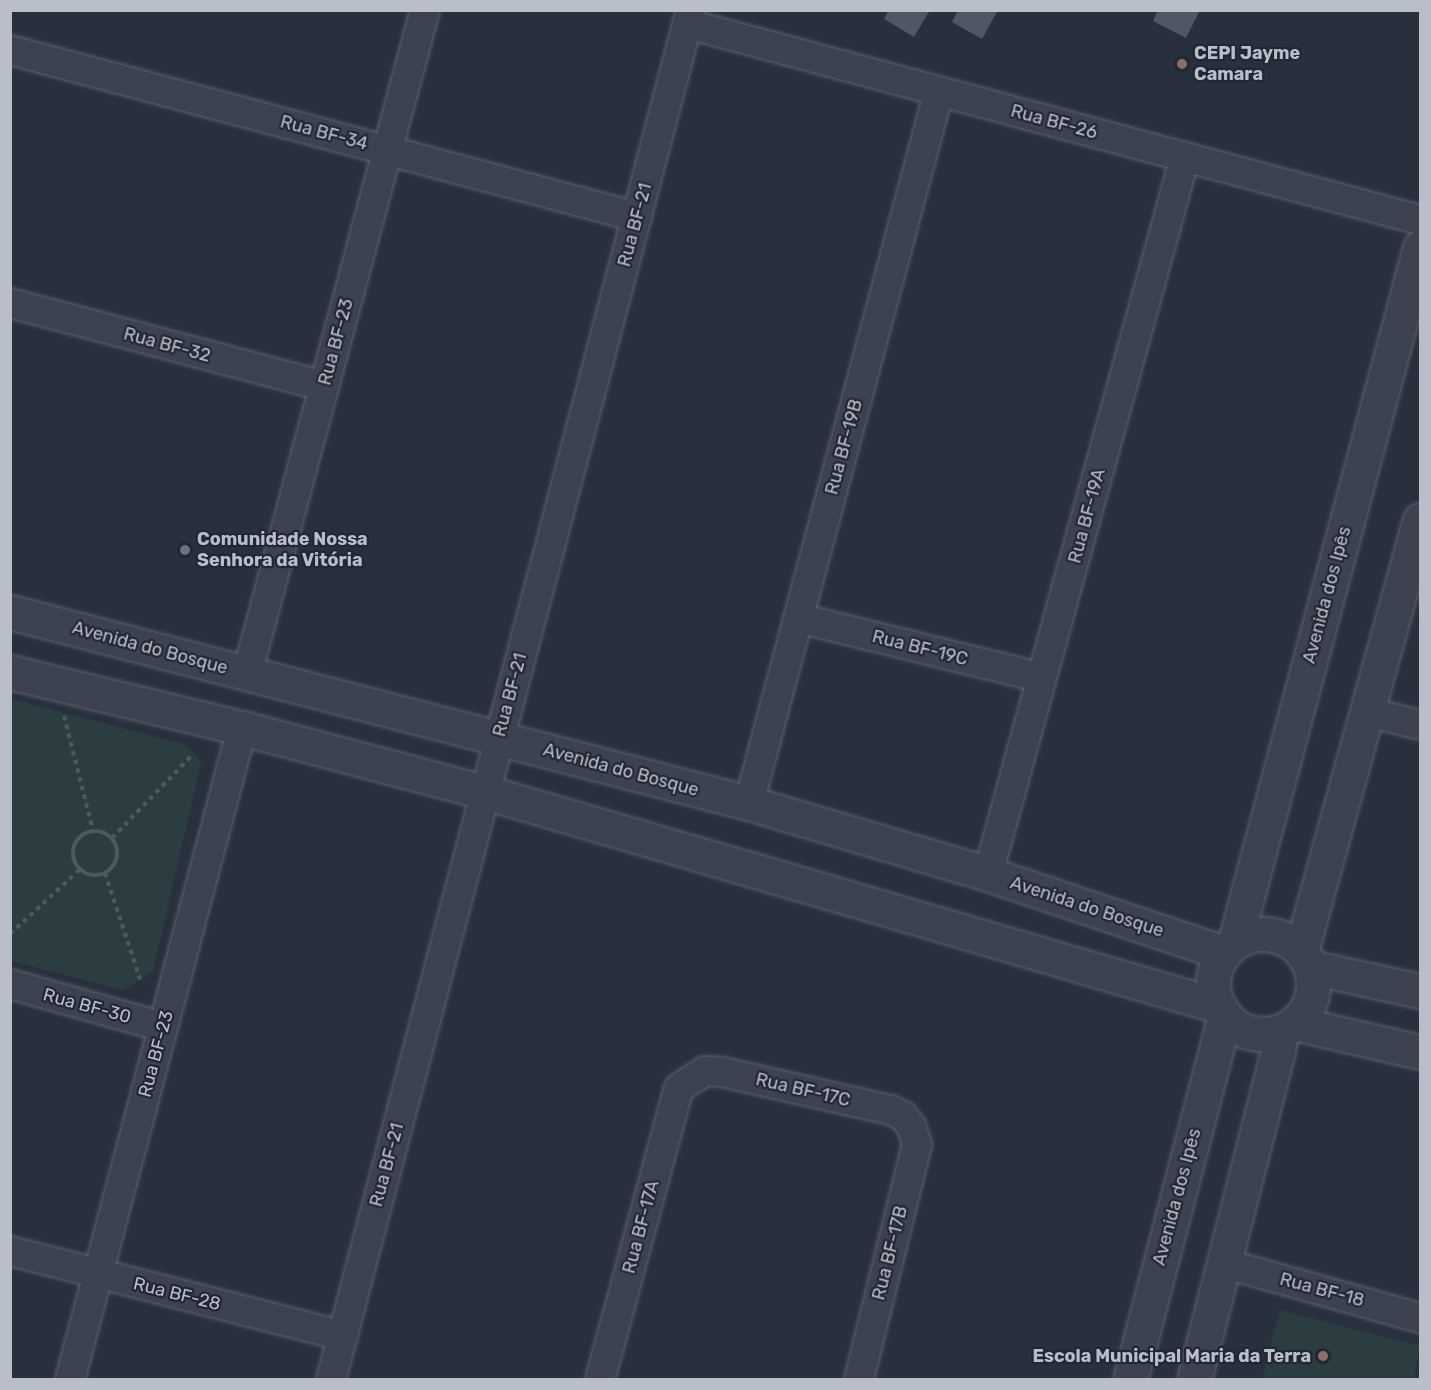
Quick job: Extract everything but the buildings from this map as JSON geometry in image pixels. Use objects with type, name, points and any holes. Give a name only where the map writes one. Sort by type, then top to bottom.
[{"type":"street","name":"Rua BF-23","points":[[247,674],[425,10]]},
{"type":"street","name":"Rua BF-26","points":[[690,17],[939,91],[1420,220]]},
{"type":"street","name":"Rua BF-21","points":[[331,1380],[690,17]]},
{"type":"street","name":"Rua BF-34","points":[[10,50],[637,217]]},
{"type":"street","name":"Rua BF-19B","points":[[749,803],[939,91]]},
{"type":"street","name":"Rua BF-19A","points":[[988,874],[1185,157]]},
{"type":"street","name":"Avenida dos Ipês","points":[[1230,947],[1420,247]]},
{"type":"street","name":"Rua BF-32","points":[[10,303],[324,387]]},
{"type":"street","points":[[1306,959],[1367,712],[1420,520]]},
{"type":"street","name":"Avenida do Bosque","points":[[10,612],[749,803],[1230,947]]},
{"type":"street","name":"Rua BF-19C","points":[[798,618],[1042,678]]},
{"type":"street","points":[[10,672],[242,728],[485,792],[1222,1011]]},
{"type":"street","points":[[1367,712],[1420,725]]},
{"type":"street","name":"Rua BF-23","points":[[70,1380],[242,728]]},
{"type":"street","points":[[1262,934],[1290,941],[1306,959],[1313,982],[1311,997],[1305,1012],[1288,1027],[1266,1034],[1250,1032],[1236,1026],[1222,1011],[1214,981],[1230,947],[1262,934]]},
{"type":"street","points":[[1306,959],[1420,991]]},
{"type":"street","name":"Rua BF-30","points":[[10,984],[163,1027]]},
{"type":"street","name":"Avenida dos Ipês","points":[[1130,1380],[1222,1011]]},
{"type":"street","points":[[1288,1027],[1420,1052]]},
{"type":"street","points":[[1194,1380],[1278,1051],[1288,1027]]},
{"type":"street","name":"Rua BF-17C","points":[[690,1078],[705,1071],[734,1075],[891,1110],[903,1116],[911,1126]]},
{"type":"street","name":"Rua BF-17A","points":[[600,1380],[679,1088],[690,1078]]},
{"type":"street","name":"Rua BF-17B","points":[[859,1380],[916,1145],[911,1126]]},
{"type":"street","name":"Rua BF-28","points":[[10,1251],[343,1336]]},
{"type":"street","name":"Rua BF-18","points":[[1223,1263],[1420,1317]]},
{"type":"path","points":[[63,712],[93,831]]},
{"type":"path","points":[[112,838],[193,754]]},
{"type":"path","points":[[93,831],[100,831],[112,838],[117,857],[111,870],[92,876],[79,870],[73,857],[73,849],[80,837],[93,831]]},
{"type":"path","points":[[10,934],[79,870]]},
{"type":"path","points":[[105,873],[140,980]]},
{"type":"shaded area","points":[[11,699],[187,745],[201,763],[153,971],[124,990],[11,961]]},
{"type":"shaded area","points":[[1280,1310],[1420,1346],[1414,1379],[1262,1379]]},
{"type":"place","name":"CEPI Jayme Camara","points":[[1182,64]]},
{"type":"place","name":"Comunidade Nossa Senhora da Vitória","points":[[185,550]]},
{"type":"place","name":"Escola Municipal Maria da Terra","points":[[1323,1356]]}]
